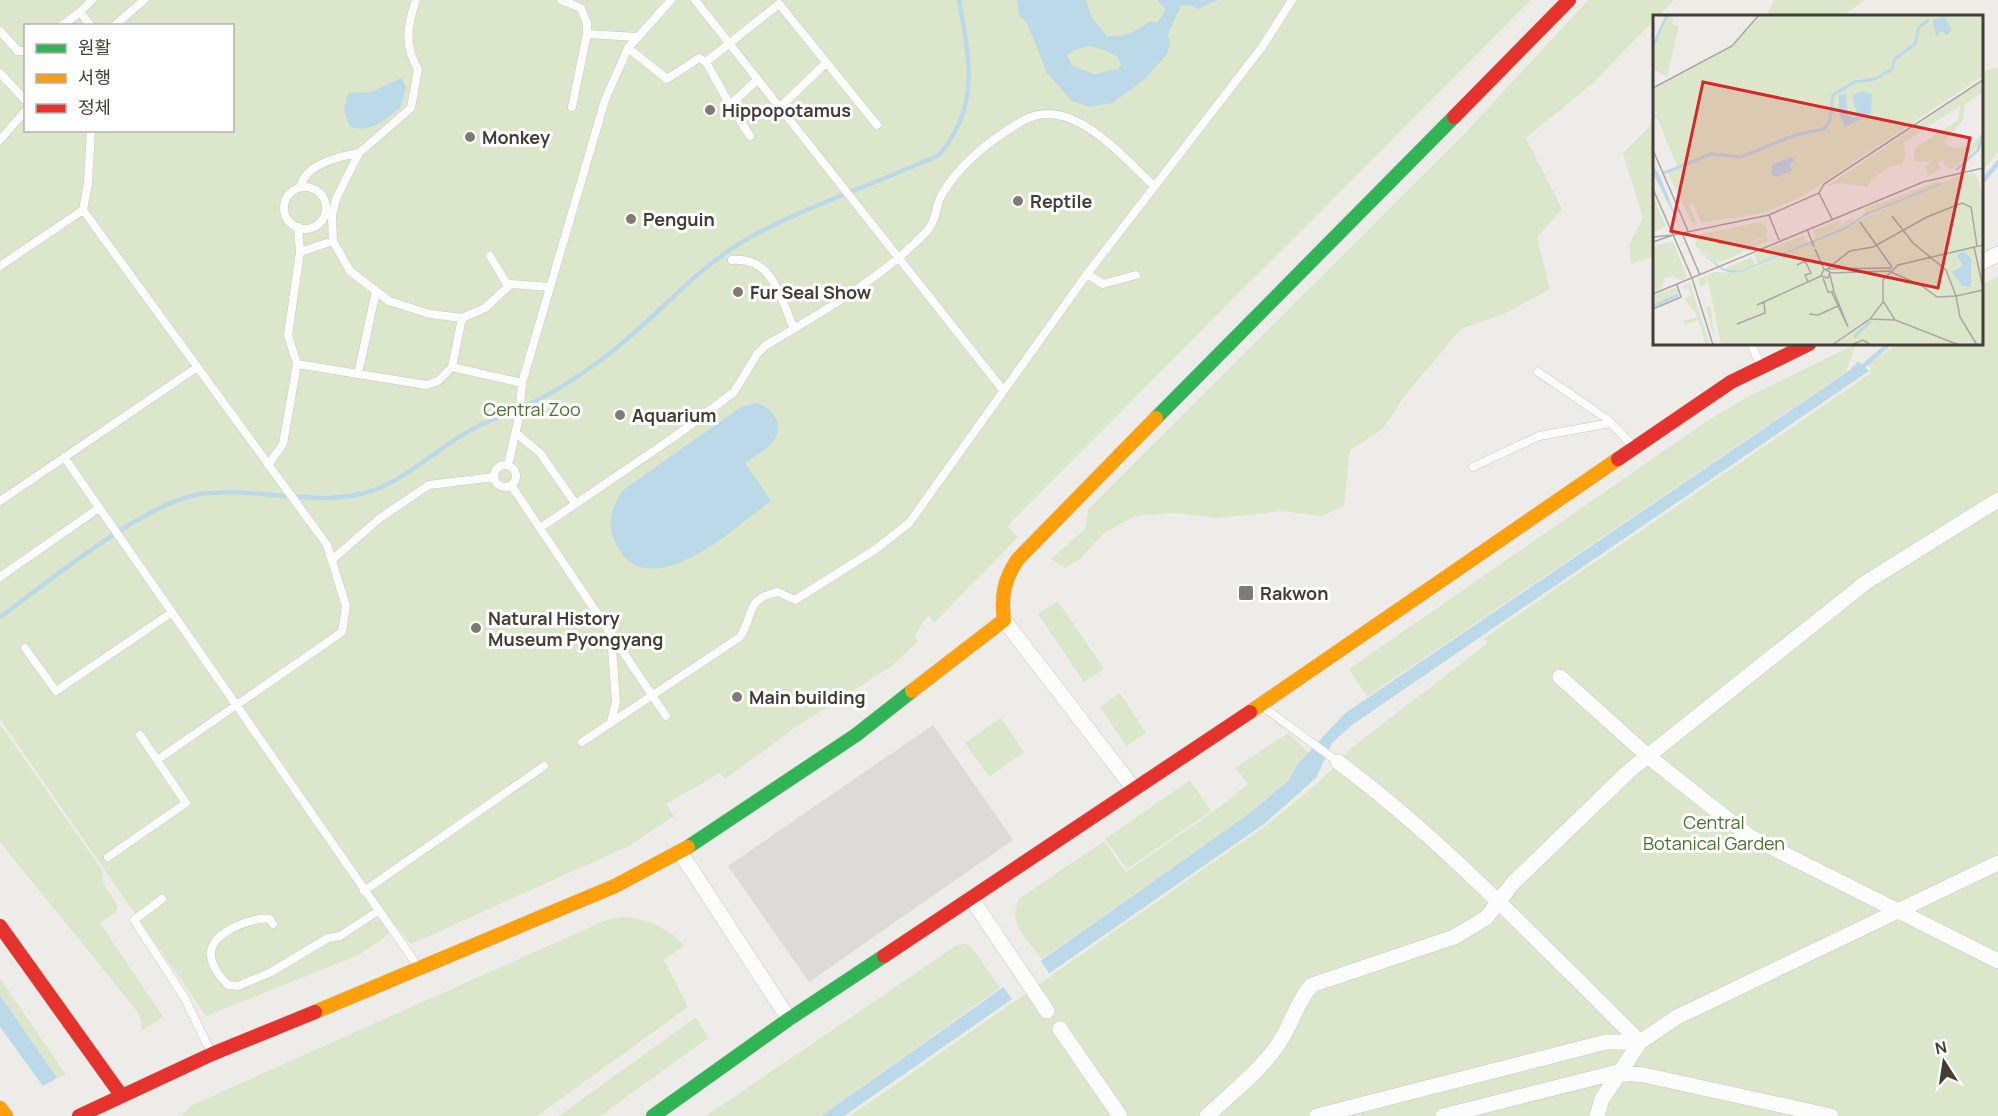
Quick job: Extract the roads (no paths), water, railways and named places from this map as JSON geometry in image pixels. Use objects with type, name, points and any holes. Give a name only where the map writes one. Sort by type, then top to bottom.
[{"type":"street","points":[[1134,789],[1004,620],[1001,595],[1005,576],[1025,550],[1569,0]]},
{"type":"street","points":[[1983,262],[1998,254]]},
{"type":"street","points":[[653,1116],[789,1019],[1260,705],[1731,382],[1807,345]]},
{"type":"street","points":[[1207,1116],[1276,1048],[1288,1030],[1305,993],[1312,985],[1455,937],[1486,918],[1497,900],[1610,787],[1865,583],[1998,500]]},
{"type":"street","points":[[82,1115],[212,1054],[420,970],[615,886],[680,852],[856,735],[1004,620]]},
{"type":"street","points":[[1560,677],[1649,757],[1749,836],[1998,961]]},
{"type":"street","points":[[1338,762],[1384,797],[1497,900],[1640,1042]]},
{"type":"street","points":[[680,852],[789,1019]]},
{"type":"street","points":[[1597,1116],[1602,1099],[1640,1042],[1677,1017],[1998,863]]},
{"type":"street","points":[[970,898],[1047,1011]]},
{"type":"street","points":[[0,926],[121,1095]]},
{"type":"street","points":[[1060,1029],[1120,1116]]},
{"type":"street","points":[[1317,1116],[1606,1042],[1640,1042]]},
{"type":"street","points":[[1443,1116],[1618,1072],[1644,1075],[1831,1116]]},
{"type":"street","points":[[0,1108],[6,1116]]},
{"type":"lane","points":[[64,24],[92,0]]},
{"type":"lane","points":[[116,24],[144,0]]},
{"type":"lane","points":[[416,0],[407,31],[410,55],[418,69],[411,108],[359,153],[329,215],[316,226],[298,227],[290,222],[284,208],[289,195],[301,187],[315,189],[325,200],[329,215],[333,241],[350,271],[389,302],[430,314],[462,318],[485,308],[508,286],[522,283],[550,287]]},
{"type":"lane","points":[[561,0],[581,8],[587,24],[572,107]]},
{"type":"lane","points":[[508,465],[519,417],[522,383],[604,100],[628,48],[671,0]]},
{"type":"lane","points":[[695,0],[1003,390]]},
{"type":"lane","points":[[582,742],[740,637],[747,626],[748,612],[759,598],[778,592],[795,600],[876,549],[909,523],[1088,274],[1262,47],[1292,0]]},
{"type":"lane","points":[[706,62],[779,4],[876,125]]},
{"type":"lane","points":[[80,12],[89,24]]},
{"type":"lane","points":[[0,31],[18,51],[24,51]]},
{"type":"lane","points":[[587,34],[637,37]]},
{"type":"lane","points":[[628,48],[667,79],[694,60],[699,58],[706,62],[750,136]]},
{"type":"lane","points":[[779,108],[826,63]]},
{"type":"lane","points":[[0,73],[24,99]]},
{"type":"lane","points":[[730,105],[757,80]]},
{"type":"lane","points":[[0,140],[24,112]]},
{"type":"lane","points":[[540,528],[665,443],[734,392],[757,354],[899,257],[930,228],[945,190],[977,151],[1032,116],[1058,114],[1076,119],[1154,186]]},
{"type":"lane","points":[[0,266],[83,210],[88,183],[91,132]]},
{"type":"lane","points":[[301,187],[302,178],[308,172],[344,156],[359,153]]},
{"type":"lane","points":[[83,210],[327,545],[346,606],[342,632],[157,760]]},
{"type":"lane","points":[[268,465],[283,444],[297,364],[288,335],[300,252],[298,227]]},
{"type":"lane","points":[[300,252],[333,241]]},
{"type":"lane","points":[[490,256],[508,286]]},
{"type":"lane","points":[[732,260],[747,259],[765,268],[794,329]]},
{"type":"lane","points":[[1088,274],[1103,284],[1136,275]]},
{"type":"lane","points":[[358,374],[376,291]]},
{"type":"lane","points":[[297,364],[426,385],[438,381],[452,367],[462,318]]},
{"type":"lane","points":[[1751,345],[1761,366]]},
{"type":"lane","points":[[452,367],[522,383]]},
{"type":"lane","points":[[0,501],[196,368]]},
{"type":"lane","points":[[1538,372],[1611,423],[1635,448]]},
{"type":"lane","points":[[1473,467],[1539,436],[1611,423]]},
{"type":"lane","points":[[516,433],[540,453],[574,503]]},
{"type":"lane","points":[[64,457],[420,970]]},
{"type":"lane","points":[[494,477],[496,469],[508,465]]},
{"type":"lane","points":[[494,477],[503,487],[511,485],[517,474],[508,465]]},
{"type":"lane","points":[[333,559],[380,518],[429,485],[494,477]]},
{"type":"lane","points":[[511,485],[666,716]]},
{"type":"lane","points":[[0,577],[99,508]]},
{"type":"lane","points":[[25,648],[56,691],[171,613]]},
{"type":"lane","points":[[611,634],[616,702],[611,722]]},
{"type":"lane","points":[[1260,705],[1338,762]]},
{"type":"lane","points":[[108,857],[186,803],[140,735]]},
{"type":"lane","points":[[364,891],[544,766]]},
{"type":"lane","points":[[162,899],[134,920],[184,997],[212,1054]]},
{"type":"lane","points":[[273,924],[270,919],[251,920],[228,932],[214,944],[213,962],[228,985],[238,986],[271,972],[328,938],[340,936],[378,911]]},
{"type":"water","points":[[1017,0],[1086,0],[1092,18],[1107,36],[1119,36],[1135,31],[1150,21],[1157,23],[1166,10],[1157,0],[1219,0],[1197,9],[1191,5],[1181,6],[1168,34],[1170,44],[1167,54],[1145,79],[1112,103],[1090,107],[1072,101],[1047,73],[1027,23],[1019,15]],"holes":[[[1089,46],[1105,50],[1118,57],[1121,65],[1118,69],[1095,74],[1072,66],[1067,56],[1074,50]]]},
{"type":"water","points":[[402,78],[406,88],[400,108],[376,125],[363,129],[349,126],[344,110],[348,93],[371,92]]},
{"type":"water","points":[[1858,361],[1869,371],[1352,725],[1332,743],[1316,778],[1264,824],[844,1116],[821,1116],[1250,813],[1289,780],[1297,765],[1344,714],[1850,370]]},
{"type":"water","points":[[755,403],[762,405],[772,413],[776,418],[778,430],[769,446],[745,463],[771,501],[714,544],[692,557],[669,566],[648,568],[629,561],[615,542],[611,529],[613,509],[623,490],[741,407]]},
{"type":"water","points":[[0,995],[57,1078],[43,1086],[0,1027]]},
{"type":"waterway","points":[[0,617],[125,527],[178,500],[201,494],[224,492],[319,498],[343,497],[366,493],[388,484],[469,431],[538,400],[586,371],[637,331],[705,269],[742,242],[790,217],[939,155],[952,137],[966,100],[968,62],[959,0]]},
{"type":"waterway","points":[[1983,181],[1998,163]]},
{"type":"waterway","points":[[1860,369],[1888,345]]},
{"type":"place","name":"Hippopotamus","points":[[710,110]]},
{"type":"place","name":"Monkey","points":[[470,137]]},
{"type":"place","name":"Reptile","points":[[1018,201]]},
{"type":"place","name":"Penguin","points":[[631,219]]},
{"type":"place","name":"Fur Seal Show","points":[[738,292]]},
{"type":"place","name":"Aquarium","points":[[620,415]]},
{"type":"place","name":"Rakwon","points":[[1246,593]]},
{"type":"place","name":"Natural History Museum Pyongyang","points":[[476,628]]},
{"type":"place","name":"Main building","points":[[737,697]]},
{"type":"park label","name":"Central Zoo","points":[[532,409]]},
{"type":"park label","name":"Central Botanical Garden","points":[[1714,832]]}]
